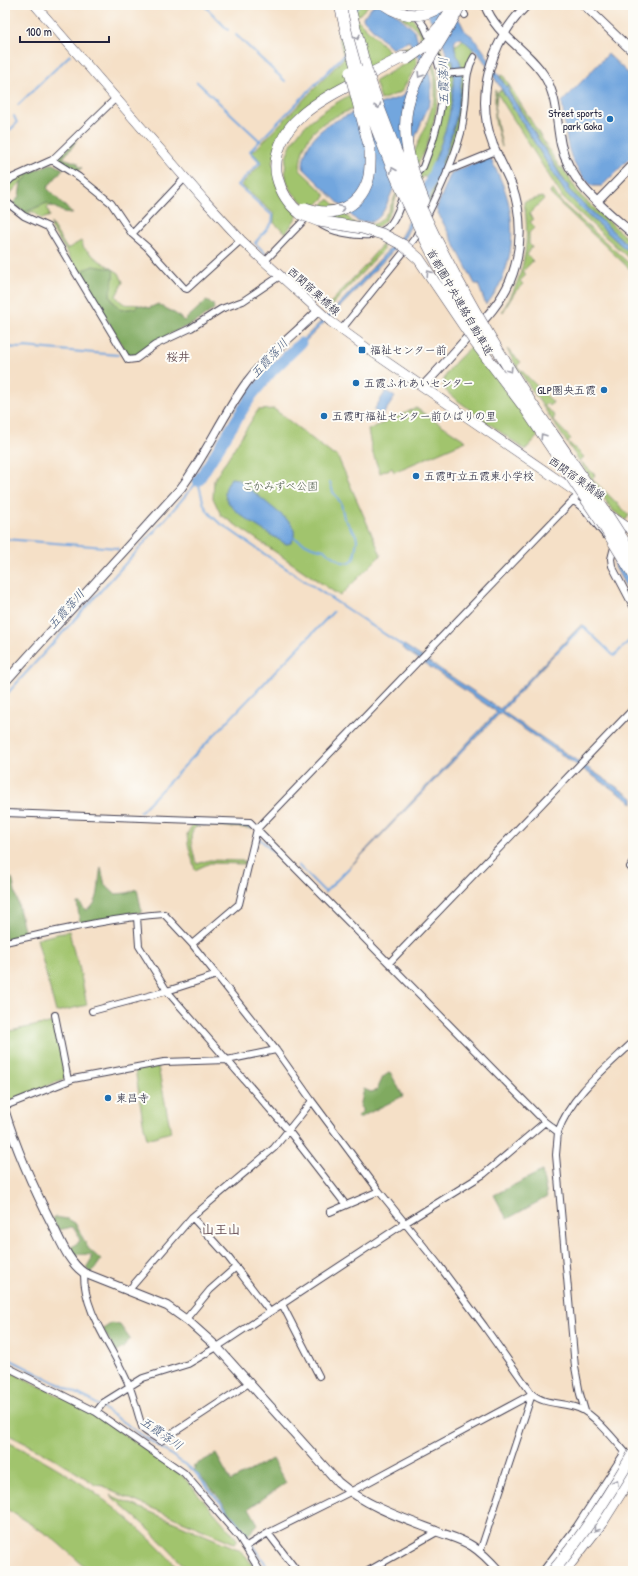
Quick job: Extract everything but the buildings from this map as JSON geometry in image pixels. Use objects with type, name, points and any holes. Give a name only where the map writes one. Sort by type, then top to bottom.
[{"type":"highway","points":[[303,211],[329,212],[345,208],[353,203],[365,187],[370,168],[370,149],[368,138],[334,5]]},
{"type":"highway","name":"首都圏中央連絡自動車道","points":[[340,5],[350,48],[371,115],[410,211],[446,281],[498,367],[602,523],[633,574]]},
{"type":"highway","name":"首都圏中央連絡自動車道","points":[[349,5],[366,69],[390,140],[413,194],[455,276],[483,326],[523,391],[610,518],[633,556]]},
{"type":"highway","points":[[385,5],[396,12],[411,15],[428,13],[442,5]]},
{"type":"highway","points":[[406,58],[437,30],[454,5]]},
{"type":"highway","points":[[461,7],[437,37],[406,58],[322,100],[299,117],[285,135],[277,153],[276,171],[279,184],[285,198],[294,208],[325,222],[373,230],[392,238],[410,250],[427,269],[476,342],[525,408]]},
{"type":"highway","points":[[455,276],[449,257],[412,168],[406,143],[405,121],[407,102],[415,82],[448,31],[461,7]]},
{"type":"highway","points":[[553,1571],[587,1528],[615,1486],[629,1453]]},
{"type":"highway","points":[[564,1571],[602,1522],[633,1473]]},
{"type":"main road","name":"西関宿栗橋線","points":[[35,5],[185,178],[241,240],[319,312],[341,330],[423,386],[576,497],[633,531]]},
{"type":"street","points":[[264,262],[310,214],[323,226],[332,230],[371,235],[387,228],[394,217],[411,180],[423,167],[438,122],[442,100],[442,74],[437,56],[424,26],[409,5]]},
{"type":"street","points":[[485,5],[493,20],[504,33],[536,64],[551,87],[557,107],[559,133],[565,157],[576,177],[597,202],[633,234]]},
{"type":"street","points":[[423,386],[487,317],[502,296],[514,268],[519,246],[520,219],[517,202],[512,187],[493,144],[487,120],[486,91],[488,75],[493,57],[504,33],[514,18],[527,5]]},
{"type":"street","points":[[584,5],[633,52]]},
{"type":"street","points":[[341,330],[415,238],[437,197],[460,133],[465,106],[469,64],[474,57]]},
{"type":"street","points":[[442,74],[468,72]]},
{"type":"street","points":[[5,185],[12,178],[52,160],[116,98]]},
{"type":"street","points":[[447,171],[496,151]]},
{"type":"street","points":[[52,160],[79,177],[111,203],[132,234],[147,247],[184,288],[187,289],[241,240]]},
{"type":"street","points":[[597,202],[633,165]]},
{"type":"street","points":[[132,234],[185,178]]},
{"type":"street","points":[[5,201],[24,216],[48,227],[128,360],[136,359],[155,345],[191,328],[221,309],[243,302],[280,276]]},
{"type":"street","points":[[5,682],[181,488],[248,381],[259,368],[319,312]]},
{"type":"street","points":[[192,944],[239,904],[257,829],[576,497],[603,534],[616,540],[633,543]]},
{"type":"street","points":[[616,540],[611,559],[612,566],[633,606]]},
{"type":"street","points":[[389,963],[633,709]]},
{"type":"street","points":[[5,813],[250,822],[545,1122],[558,1132]]},
{"type":"street","points":[[633,862],[630,867],[633,870]]},
{"type":"street","points":[[5,942],[82,925],[164,914],[192,944],[276,1050],[379,1191],[438,1264],[532,1394],[539,1399],[567,1404],[590,1414],[629,1453],[633,1460]]},
{"type":"street","points":[[137,917],[139,946],[167,991],[288,1130],[346,1205]]},
{"type":"street","points":[[92,1011],[167,991],[217,975]]},
{"type":"street","points":[[55,1015],[68,1080]]},
{"type":"street","points":[[585,1411],[575,1367],[556,1155],[558,1132],[562,1120],[578,1096],[633,1042]]},
{"type":"street","points":[[5,1106],[68,1080],[164,1062],[226,1060],[276,1050]]},
{"type":"street","points":[[128,1291],[192,1217],[274,1148],[312,1101]]},
{"type":"street","points":[[5,1112],[13,1136],[41,1204],[75,1266],[84,1273],[168,1306],[186,1319],[217,1347],[338,1482],[350,1492],[378,1507],[464,1542],[480,1552],[499,1571]]},
{"type":"street","points":[[97,1411],[103,1403],[143,1378],[188,1364],[217,1347],[405,1223],[484,1174],[545,1122]]},
{"type":"street","points":[[330,1212],[379,1191]]},
{"type":"street","points":[[192,1217],[236,1267],[270,1312]]},
{"type":"street","points":[[186,1319],[210,1290],[236,1267]]},
{"type":"street","points":[[84,1273],[84,1286],[92,1314],[130,1387],[142,1428],[161,1441],[249,1383]]},
{"type":"street","points":[[282,1304],[319,1376]]},
{"type":"street","points":[[5,1366],[97,1411],[184,1473],[246,1546],[260,1571]]},
{"type":"street","points":[[246,1546],[532,1394]]},
{"type":"street","points":[[480,1552],[532,1394]]},
{"type":"street","points":[[543,1571],[629,1453]]},
{"type":"street","points":[[368,1571],[437,1532]]},
{"type":"street","points":[[268,1533],[297,1571]]},
{"type":"green space","points":[[358,5],[369,5],[356,18],[393,55],[406,47],[409,47],[417,60],[417,65],[401,92],[381,100],[375,81],[408,62],[403,53],[306,109],[272,162],[298,215],[286,233],[274,223],[274,214],[241,185],[262,163],[251,151],[255,150],[344,58],[338,33]]},
{"type":"green space","points":[[391,5],[404,5],[422,33],[435,67],[438,89],[436,111],[427,145],[418,164],[404,180],[388,216],[378,227],[370,231],[314,213],[327,200],[330,200],[355,224],[371,225],[382,219],[389,210],[426,125],[435,98],[435,82],[432,65],[419,33],[415,27],[404,19]]},
{"type":"green space","points":[[463,39],[473,49],[473,54],[466,69],[464,94],[458,131],[449,159],[429,205],[428,202],[437,182],[434,181],[449,146],[456,120],[455,45]]},
{"type":"green space","points":[[440,48],[444,61],[449,59],[453,61],[453,93],[451,108],[444,135],[427,178],[423,176],[420,181],[418,175],[444,102],[444,77],[446,72],[443,71],[437,52]]},
{"type":"green space","points":[[503,75],[560,168],[562,167],[580,195],[633,244],[633,250],[569,190],[568,186],[508,90],[508,86],[506,87],[500,76]]},
{"type":"green space","points":[[495,90],[497,93],[495,112]]},
{"type":"green space","points":[[501,90],[503,92],[565,192],[633,256],[633,262],[563,198],[497,93]]},
{"type":"green space","points":[[353,93],[357,108],[334,117],[316,129],[305,146],[301,157],[300,170],[325,194],[325,197],[314,208],[296,196],[290,188],[286,178],[286,162],[289,149],[305,126],[316,116]]},
{"type":"green space","points":[[495,112],[502,147],[495,120]]},
{"type":"green space","points":[[77,139],[63,158],[78,163],[78,166],[82,168],[76,173],[57,159]]},
{"type":"green space","points":[[50,164],[54,164],[63,169],[47,188],[73,214],[61,211],[47,203],[25,212],[13,203],[19,197],[21,182],[27,178],[26,174]]},
{"type":"green space","points":[[26,174],[27,178],[21,182],[6,198],[26,212],[47,203],[52,206],[47,207],[50,216],[42,219],[34,212],[29,212],[31,217],[5,199],[5,187]]},
{"type":"green space","points":[[553,190],[561,202],[633,267],[633,272],[551,195],[550,191]]},
{"type":"green space","points":[[542,197],[544,199],[529,214],[534,219],[530,222],[535,227],[529,233],[529,244],[532,247],[527,255],[533,261],[523,271],[526,275],[520,281],[523,284],[515,292],[503,312],[502,311],[516,286],[524,259],[527,231],[524,202]]},
{"type":"green space","points":[[51,223],[67,249],[81,241],[84,248],[97,259],[119,273],[123,282],[116,296],[119,300],[124,304],[139,305],[135,308],[121,310],[114,303],[110,295],[110,289],[93,266],[79,272],[52,229]]},
{"type":"green space","points":[[383,244],[383,250],[327,311],[325,309],[369,262],[369,260]]},
{"type":"green space","points":[[93,266],[113,269],[113,282],[110,295],[111,299],[121,310],[135,308],[139,305],[149,308],[158,304],[176,314],[184,321],[206,301],[213,304],[214,309],[198,321],[170,334],[136,357],[128,355],[79,272]]},
{"type":"green space","points":[[473,345],[538,436],[525,450],[452,396],[444,388],[443,383],[445,377],[453,365]]},
{"type":"green space","points":[[507,349],[521,362],[517,366],[553,402],[550,406],[547,403],[544,406],[555,416],[553,420],[571,439],[568,442],[584,457],[580,461],[595,475],[592,479],[629,515],[626,520],[612,510],[518,369]]},
{"type":"green space","points":[[416,408],[466,441],[394,472],[392,468],[380,473],[372,451],[368,430]]},
{"type":"green space","name":"ごかみずべ公園","points":[[274,409],[333,455],[337,455],[381,555],[340,596],[221,515],[213,498],[214,480],[258,410]]},
{"type":"green space","points":[[194,822],[248,824],[252,827],[252,829],[199,825],[193,830],[191,835],[192,848],[197,864],[209,860],[245,861],[245,864],[210,863],[195,870],[187,834]]},
{"type":"green space","points":[[101,868],[105,885],[115,894],[127,893],[137,889],[142,912],[80,923],[77,903],[80,903],[86,910],[95,903]]},
{"type":"green space","points":[[12,878],[25,934],[5,939],[5,881]]},
{"type":"green space","points":[[69,931],[75,956],[78,961],[87,1005],[56,1012],[37,939]]},
{"type":"green space","points":[[54,1022],[66,1078],[9,1101],[5,1083],[5,1032]]},
{"type":"green space","points":[[157,1065],[171,1132],[147,1139],[135,1068]]},
{"type":"green space","points":[[390,1072],[403,1096],[359,1118],[357,1117],[362,1112],[360,1107],[364,1089],[371,1092],[377,1090],[383,1077]]},
{"type":"green space","points":[[542,1171],[547,1197],[507,1219],[494,1195]]},
{"type":"green space","points":[[52,1218],[68,1219],[75,1223],[88,1248],[101,1260],[92,1273],[86,1268],[92,1258],[91,1255],[76,1254],[71,1251],[70,1248],[80,1241],[75,1229],[72,1227],[59,1230]]},
{"type":"green space","points":[[112,1323],[120,1325],[130,1339],[123,1348],[116,1352],[103,1329]]},
{"type":"green space","points":[[5,1369],[92,1412],[181,1474],[237,1539],[237,1542],[234,1543],[109,1490],[104,1486],[96,1485],[52,1457],[5,1433]]},
{"type":"green space","points":[[5,1441],[54,1466],[100,1497],[142,1532],[181,1571],[90,1571],[51,1537],[5,1508]]},
{"type":"green space","points":[[216,1454],[231,1481],[272,1459],[286,1483],[249,1508],[258,1524],[248,1535],[212,1489],[194,1470],[196,1468],[193,1466]]},
{"type":"green space","points":[[110,1495],[238,1549],[246,1556],[256,1571],[189,1571],[153,1533]]},
{"type":"water","points":[[374,5],[386,5],[414,30],[429,70],[431,84],[430,102],[386,206],[378,218],[372,221],[363,222],[357,221],[303,168],[306,151],[314,138],[325,127],[355,112],[403,96],[421,66],[420,59],[409,41],[392,49],[363,19],[363,17]]},
{"type":"water","points":[[420,5],[446,5],[460,21],[465,31],[472,36],[483,50],[506,87],[508,86],[508,91],[566,184],[569,185],[569,190],[633,250],[633,256],[565,192],[484,61],[479,54],[461,38],[456,39],[454,45],[461,65],[462,74],[458,109],[444,157],[434,181],[427,178],[439,149],[448,121],[453,92],[453,61],[449,59],[437,31]]},
{"type":"water","points":[[608,54],[633,78],[633,155],[602,186],[592,186],[576,167],[568,147],[562,102]]},
{"type":"water","points":[[489,157],[505,192],[510,208],[512,225],[509,259],[504,276],[486,305],[478,284],[475,284],[436,209],[451,173]]},
{"type":"water","points":[[416,208],[418,211],[404,239],[345,302],[292,355],[290,352],[343,300],[401,236]]},
{"type":"water","points":[[386,391],[395,397],[382,416],[374,410]]},
{"type":"water","points":[[231,478],[238,479],[290,522],[294,532],[294,538],[291,543],[284,543],[261,529],[229,504],[225,493]]},
{"type":"water","points":[[617,545],[633,547],[633,600],[615,567],[614,560]]},
{"type":"water","points":[[582,624],[502,711],[633,798],[633,803],[500,713],[324,894],[497,712],[402,648],[404,645],[500,709]]},
{"type":"waterway","points":[[204,5],[228,30]]},
{"type":"waterway","points":[[354,11],[360,5]]},
{"type":"waterway","points":[[236,35],[285,81]]},
{"type":"waterway","points":[[265,253],[255,243],[272,223],[273,216],[238,185],[260,162],[250,151],[348,51]]},
{"type":"waterway","points":[[18,105],[70,55]]},
{"type":"waterway","points":[[197,82],[260,141]]},
{"type":"waterway","points":[[5,135],[17,123],[14,116]]},
{"type":"waterway","name":"五霞落川","points":[[420,205],[437,166]]},
{"type":"waterway","name":"五霞落川","points":[[198,481],[252,395],[272,371],[301,343]]},
{"type":"waterway","points":[[5,347],[24,347],[118,355]]},
{"type":"waterway","points":[[198,481],[204,505],[217,521],[404,647]]},
{"type":"waterway","name":"五霞落川","points":[[5,696],[146,541],[198,481]]},
{"type":"waterway","points":[[294,538],[312,547],[324,550],[342,562],[349,563],[354,559],[357,540],[356,535],[344,518],[341,503],[333,492],[330,482]]},
{"type":"waterway","points":[[5,539],[117,548],[118,550]]},
{"type":"waterway","points":[[140,812],[333,612]]},
{"type":"waterway","points":[[556,653],[583,626],[614,656],[633,637]]},
{"type":"waterway","points":[[195,824],[248,826],[250,828]]},
{"type":"waterway","points":[[259,838],[292,870]]},
{"type":"waterway","points":[[298,865],[325,892],[349,868]]},
{"type":"waterway","name":"五霞落川","points":[[5,1357],[92,1401],[193,1470],[245,1532],[270,1571]]},
{"type":"place","name":"Street sports park Goka","points":[[610,119]]},
{"type":"place","name":"福祉センター前","points":[[362,350]]},
{"type":"place","name":"五霞ふれあいセンター","points":[[356,383]]},
{"type":"place","name":"GLP圏央五霞","points":[[604,390]]},
{"type":"place","name":"五霞町福祉センター前ひばりの里","points":[[324,416]]},
{"type":"place","name":"五霞町立五霞東小学校","points":[[416,476]]},
{"type":"place","name":"東昌寺","points":[[108,1098]]},
{"type":"district","name":"桜井","points":[[178,356]]},
{"type":"district","name":"山王山","points":[[221,1229]]}]
